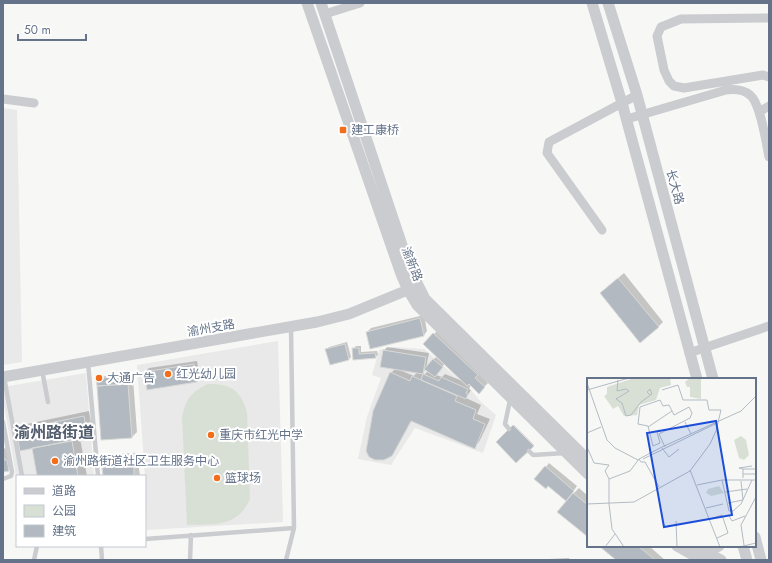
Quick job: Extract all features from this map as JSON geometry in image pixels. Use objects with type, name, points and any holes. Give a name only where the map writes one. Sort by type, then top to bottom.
[{"type":"street","name":"渝新路","points":[[308,3],[399,266],[413,288],[587,459]]},
{"type":"street","name":"渝新路","points":[[321,3],[410,269],[417,305],[587,473]]},
{"type":"street","points":[[324,14],[360,3]]},
{"type":"street","points":[[592,3],[627,119],[697,378]]},
{"type":"street","name":"长大路","points":[[608,3],[643,115],[713,378]]},
{"type":"street","points":[[769,18],[681,19],[661,27],[657,36],[664,70],[669,81],[674,86],[684,88],[763,75],[769,77]]},
{"type":"street","points":[[627,119],[726,90],[738,89],[750,96],[759,112],[769,157]]},
{"type":"street","points":[[602,230],[547,153],[549,142],[637,95]]},
{"type":"street","points":[[3,99],[34,103]]},
{"type":"street","points":[[759,112],[769,106]]},
{"type":"street","name":"渝州支路","points":[[4,377],[291,327],[349,314],[413,288]]},
{"type":"street","points":[[689,353],[769,326]]},
{"type":"street","points":[[756,541],[761,560]]},
{"type":"street","points":[[679,547],[702,560]]},
{"type":"street","points":[[697,547],[721,560]]},
{"type":"street","points":[[704,547],[716,547]]},
{"type":"street","points":[[743,547],[747,560]]},
{"type":"lane","points":[[286,560],[294,528],[291,327]]},
{"type":"lane","points":[[88,362],[98,475]]},
{"type":"lane","points":[[42,370],[48,402]]},
{"type":"lane","points":[[4,377],[22,475]]},
{"type":"lane","points":[[509,428],[505,424],[511,398]]},
{"type":"lane","points":[[3,422],[12,472],[11,476],[3,478]]},
{"type":"lane","points":[[529,451],[533,456],[566,453]]},
{"type":"lane","points":[[96,458],[135,455]]},
{"type":"lane","points":[[146,539],[294,528]]},
{"type":"lane","points":[[190,535],[190,560]]},
{"type":"lane","points":[[34,560],[37,547]]},
{"type":"lane","points":[[102,547],[102,560]]},
{"type":"shaded area","points":[[3,108],[17,110],[22,362],[3,365]]},
{"type":"shaded area","name":"重庆市红光中学","points":[[278,341],[283,522],[147,530],[146,475],[137,365]]},
{"type":"shaded area","points":[[393,347],[424,349],[470,389],[481,402],[496,415],[483,453],[415,428],[391,465],[358,459],[367,417],[381,378],[372,375],[379,350]]},
{"type":"shaded area","points":[[86,373],[94,475],[16,476],[3,399],[3,387]]},
{"type":"green space","points":[[208,384],[229,387],[238,394],[245,405],[247,413],[250,499],[245,508],[231,520],[215,524],[187,525],[182,417],[185,405],[193,393]]},
{"type":"building","points":[[618,278],[659,327],[640,343],[600,293]]},
{"type":"building","points":[[420,318],[424,336],[370,349],[366,332]]},
{"type":"building","points":[[433,333],[478,375],[475,378],[485,387],[479,394],[469,384],[467,386],[423,344]]},
{"type":"building","points":[[345,344],[349,360],[330,365],[325,349]]},
{"type":"building","points":[[352,348],[359,348],[359,354],[375,353],[376,358],[353,360]]},
{"type":"building","points":[[383,350],[426,357],[423,374],[380,367]]},
{"type":"building","points":[[433,359],[443,367],[435,377],[424,369]]},
{"type":"building","points":[[194,364],[197,382],[147,390],[144,372]]},
{"type":"building","points":[[390,372],[410,381],[412,376],[457,396],[455,401],[476,410],[473,419],[485,424],[475,449],[411,421],[392,456],[384,460],[375,460],[369,457],[366,451],[373,411]]},
{"type":"building","points":[[127,374],[128,384],[97,386],[96,379]]},
{"type":"building","points":[[423,374],[439,381],[441,377],[468,389],[466,399],[421,380]]},
{"type":"building","points":[[128,384],[132,438],[101,440],[97,386]]},
{"type":"building","points":[[84,416],[88,437],[20,451],[16,430]]},
{"type":"building","points":[[513,425],[534,446],[516,463],[496,442]]},
{"type":"building","name":"渝州路街道社区卫生服务中心","points":[[72,441],[78,475],[37,475],[32,448]]},
{"type":"building","points":[[3,452],[4,460],[7,460],[9,471],[3,472]]},
{"type":"building","points":[[134,465],[134,475],[103,475],[102,468]]},
{"type":"building","points":[[545,466],[574,491],[566,501],[548,486],[546,489],[534,479]]},
{"type":"building","points":[[573,493],[587,504],[587,536],[557,512]]},
{"type":"building","points":[[600,547],[639,547],[655,560],[616,560]]},
{"type":"place","name":"建工康桥","points":[[343,130]]},
{"type":"place","name":"红光幼儿园","points":[[168,374]]},
{"type":"place","name":"大通广告","points":[[99,378]]},
{"type":"place","name":"重庆市红光中学","points":[[211,435]]},
{"type":"place","name":"渝州路街道社区卫生服务中心","points":[[55,461]]},
{"type":"place","name":"篮球场","points":[[217,478]]},
{"type":"district","name":"渝州路街道","points":[[54,432]]}]
